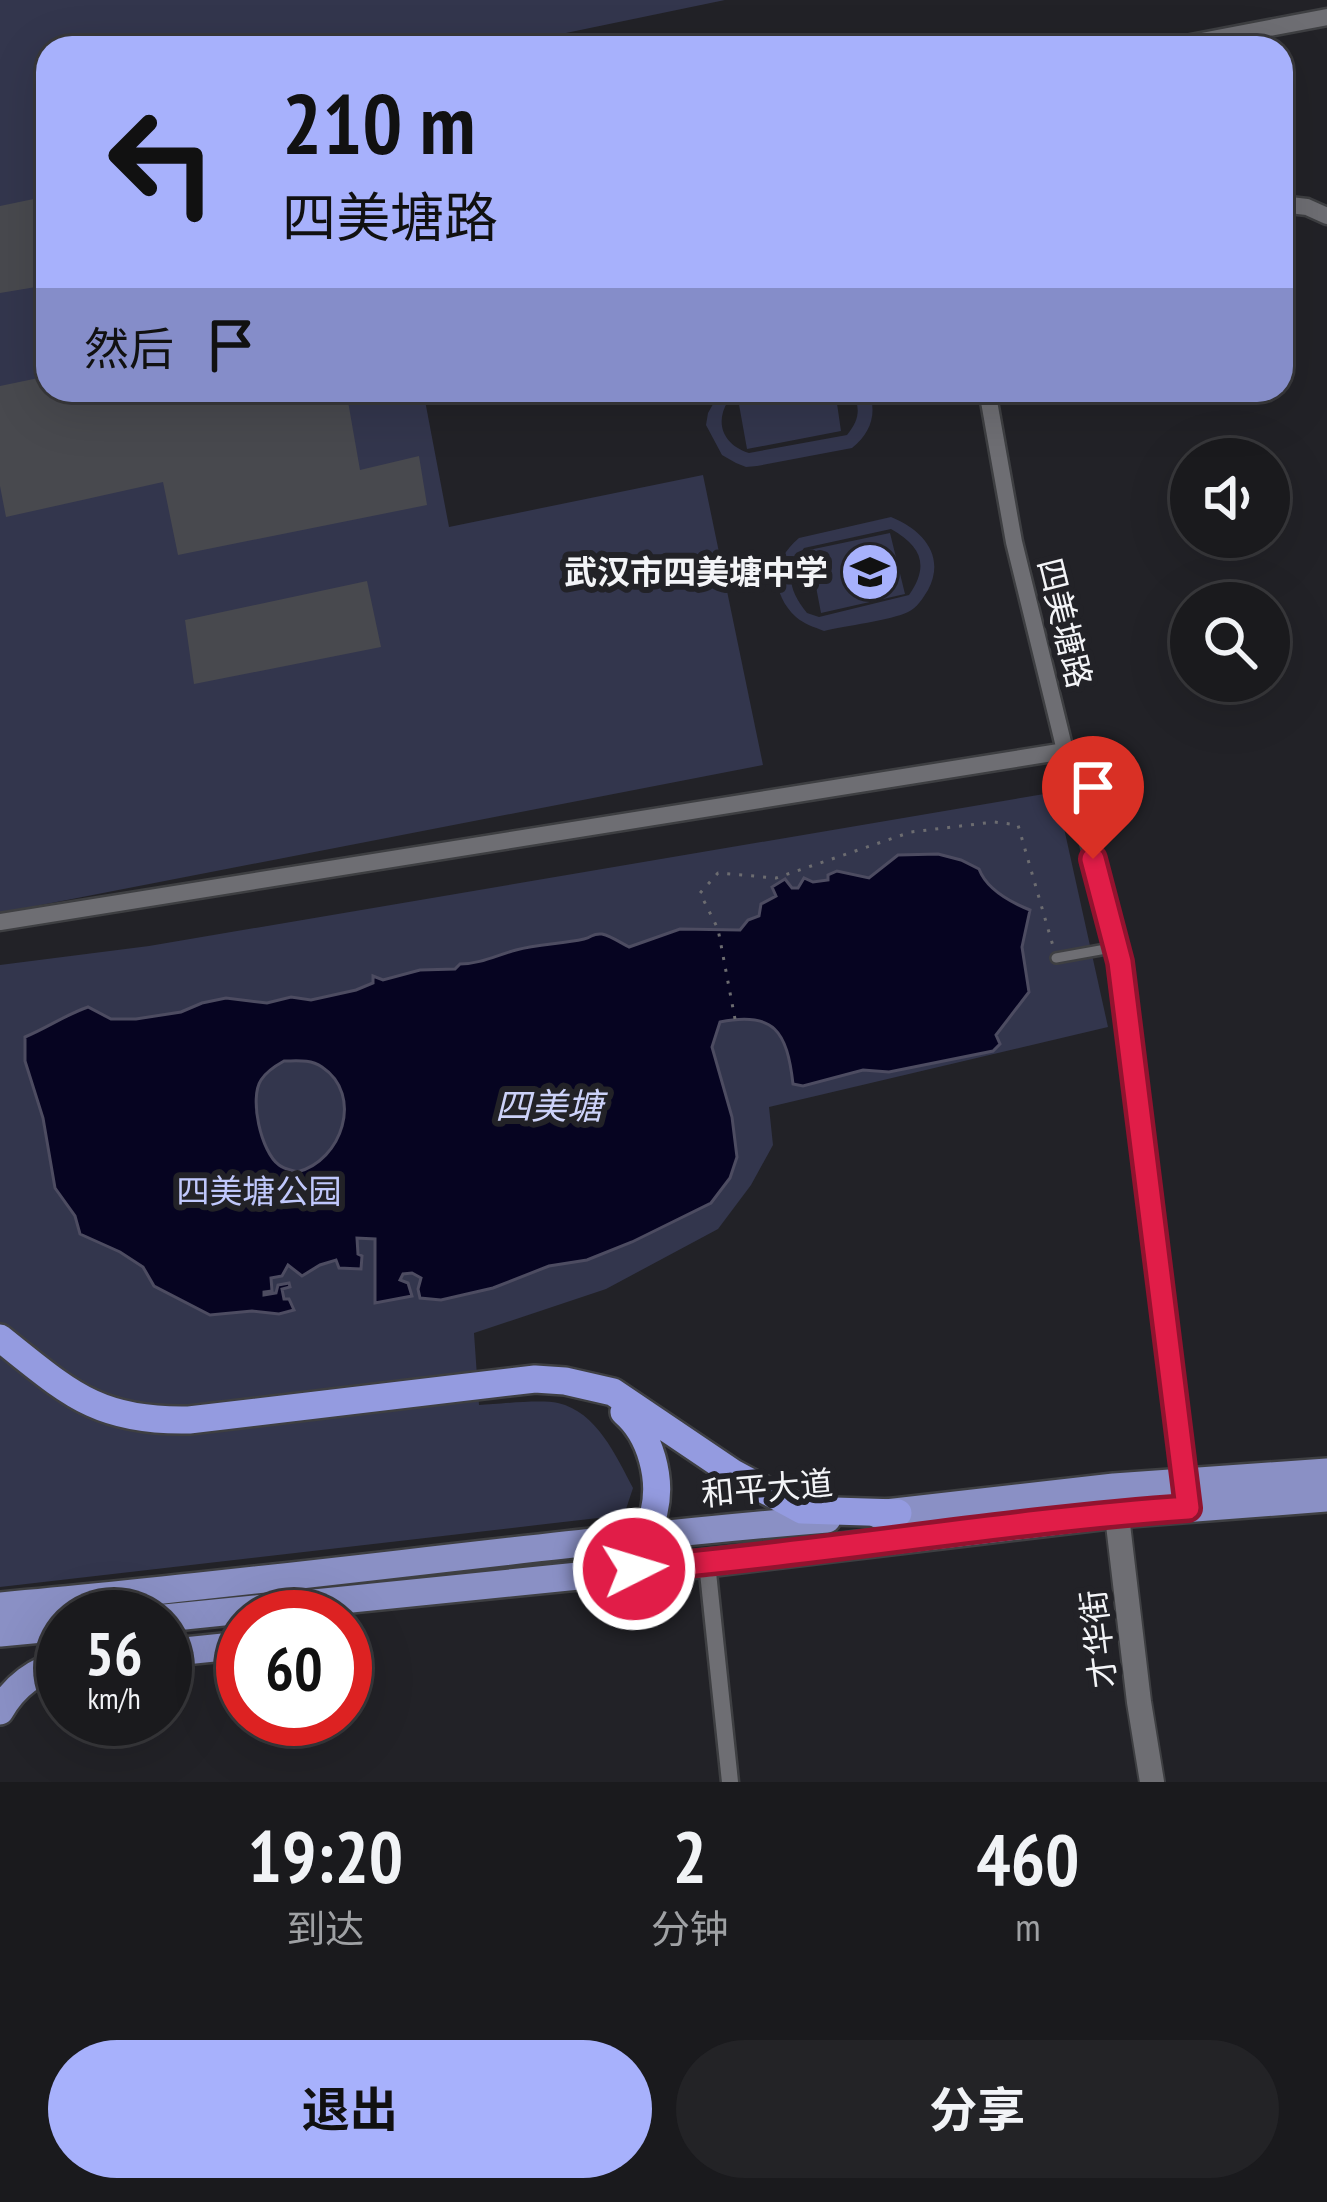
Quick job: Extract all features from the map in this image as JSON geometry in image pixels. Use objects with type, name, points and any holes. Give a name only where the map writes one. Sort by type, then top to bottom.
[{"type":"highway","points":[[0,1338],[65,1390],[119,1415],[153,1420],[189,1420],[536,1379],[594,1386],[614,1392],[733,1473],[802,1510],[898,1513]]},
{"type":"highway","points":[[594,1386],[632,1418],[645,1438],[656,1475],[654,1512],[634,1569]]},
{"type":"main road","name":"和平大道","points":[[0,1606],[645,1534],[1186,1495],[1327,1472]]},
{"type":"main road","name":"和平大道","points":[[1186,1495],[1327,1498]]},
{"type":"main road","name":"和平大道","points":[[372,1601],[706,1563],[1116,1500]]},
{"type":"main road","name":"才华街","points":[[1116,1500],[1152,1782]]},
{"type":"main road","points":[[0,1634],[36,1631]]},
{"type":"main road","points":[[0,1711],[20,1684],[36,1672]]},
{"type":"street","points":[[1226,36],[1327,16]]},
{"type":"street","points":[[1293,205],[1327,216]]},
{"type":"street","name":"四美塘路","points":[[989,402],[1014,542],[1117,947],[1186,1495]]},
{"type":"street","points":[[0,922],[1065,752]]},
{"type":"street","points":[[706,1563],[730,1782]]},
{"type":"lane","points":[[1056,958],[1117,947]]},
{"type":"path","points":[[735,1019],[718,929],[700,893],[718,872],[776,878],[911,832],[994,822],[1018,825],[1056,958]]},
{"type":"green space","points":[[0,0],[725,0],[552,36],[36,36],[36,402],[425,402],[449,527],[703,475],[763,765],[0,913]]},
{"type":"green space","points":[[714,402],[728,402],[722,418],[724,433],[733,445],[749,453],[847,435],[858,413],[856,402],[871,402],[872,414],[864,436],[852,448],[746,467],[722,455],[706,425]]},
{"type":"green space","points":[[739,402],[837,402],[841,431],[747,449]]},
{"type":"green space","points":[[891,517],[922,537],[933,555],[933,578],[908,612],[824,631],[796,617],[778,587],[783,556],[799,538]],"holes":[[[891,529],[919,557],[919,574],[909,595],[819,617],[807,613],[791,581],[804,548]]]},
{"type":"green space","points":[[890,533],[905,594],[821,613],[809,550]]},
{"type":"green space","name":"四美塘公园","points":[[1056,792],[1108,1027],[769,1107],[773,1145],[718,1229],[606,1289],[474,1333],[479,1405],[550,1402],[584,1416],[604,1437],[633,1488],[624,1515],[0,1587],[0,965],[149,946]]},
{"type":"water","name":"四美塘","points":[[938,854],[961,860],[979,869],[1000,894],[1030,910],[1022,947],[1029,992],[996,1035],[1000,1044],[993,1051],[889,1072],[863,1070],[803,1086],[793,1084],[787,1050],[774,1029],[753,1020],[720,1022],[712,1047],[732,1117],[737,1157],[730,1178],[711,1203],[587,1260],[549,1266],[493,1288],[441,1300],[420,1298],[421,1278],[403,1274],[400,1280],[408,1283],[412,1296],[375,1303],[375,1239],[357,1238],[361,1269],[339,1268],[336,1260],[302,1276],[288,1265],[282,1276],[271,1278],[272,1291],[264,1295],[289,1283],[290,1287],[282,1289],[294,1310],[210,1315],[154,1286],[143,1267],[120,1252],[80,1234],[75,1216],[55,1188],[43,1118],[25,1061],[25,1037],[80,1010],[88,1007],[111,1019],[136,1019],[226,998],[267,1003],[291,997],[311,1000],[356,990],[373,983],[373,976],[383,980],[420,970],[455,969],[516,950],[596,934],[629,947],[680,929],[740,930],[759,916],[761,904],[776,896],[772,887],[785,879],[798,888],[804,878],[828,880],[837,871],[869,878],[898,855]],"holes":[[[284,1061],[322,1067],[335,1079],[344,1110],[342,1126],[326,1155],[297,1172],[273,1158],[262,1137],[257,1111],[261,1080]]]},
{"type":"building","points":[[36,198],[36,287],[0,293],[0,206]]},
{"type":"building","points":[[36,378],[36,402],[348,402],[360,470],[419,456],[427,505],[178,555],[163,482],[6,517],[0,486],[0,386]]},
{"type":"building","points":[[367,581],[381,647],[194,684],[185,620]]},
{"type":"place","name":"武汉市四美塘中学","points":[[870,572]]},
{"type":"route","points":[[634,1569],[1188,1508],[1120,962],[1093,859]]}]
